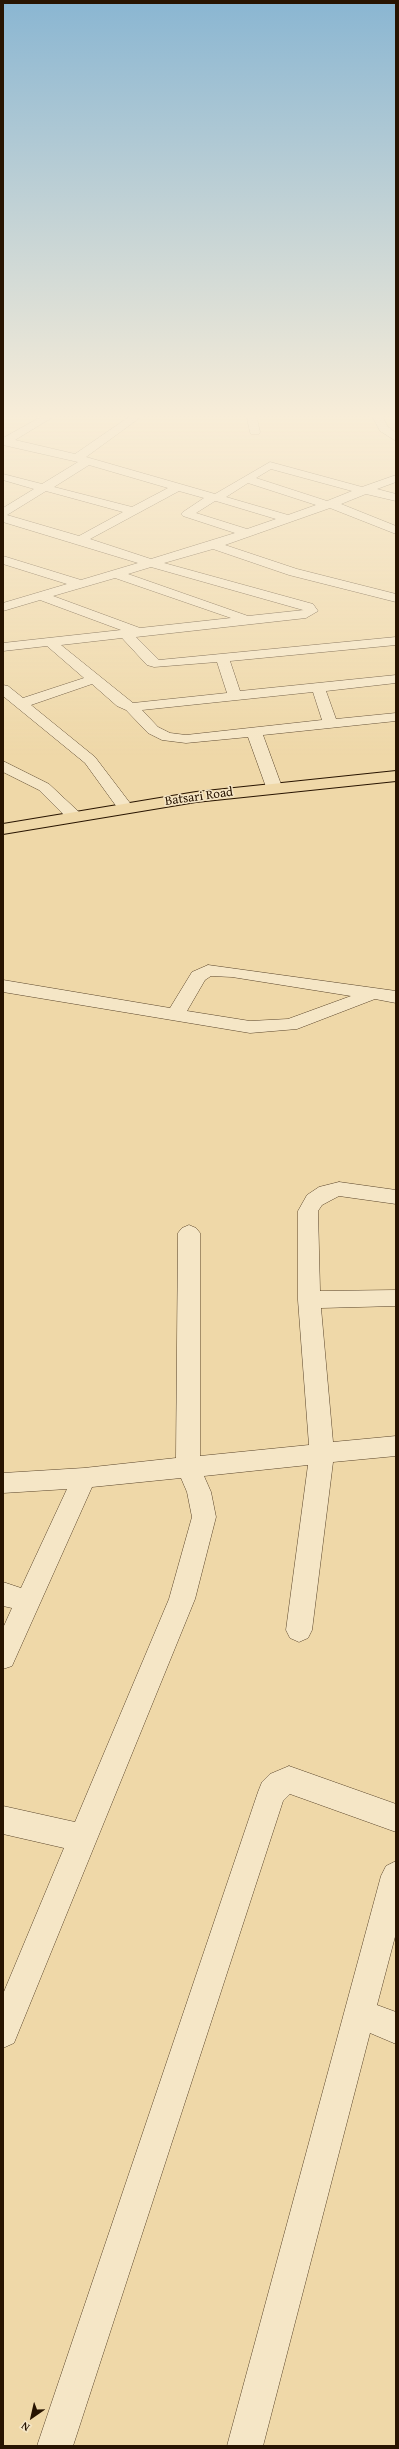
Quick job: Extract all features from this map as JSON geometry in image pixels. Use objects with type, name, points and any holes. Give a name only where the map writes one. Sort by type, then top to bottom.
[{"type":"main road","name":"Batsari Road","points":[[3,829],[125,807],[274,787],[396,776]]},
{"type":"street","points":[[3,647],[306,614],[312,611],[308,607],[149,564],[80,540],[39,528]]},
{"type":"street","points":[[80,540],[102,528]]},
{"type":"street","points":[[232,528],[247,533]]},
{"type":"street","points":[[3,607],[149,564],[261,528]]},
{"type":"street","points":[[213,544],[294,572],[396,598]]},
{"type":"street","points":[[3,560],[80,584]]},
{"type":"street","points":[[115,574],[248,620]]},
{"type":"street","points":[[41,596],[133,633],[155,664],[396,641]]},
{"type":"street","points":[[3,597],[19,602]]},
{"type":"street","points":[[50,642],[122,703],[131,707],[153,730],[168,737],[186,739],[396,717]]},
{"type":"street","points":[[222,658],[235,696]]},
{"type":"street","points":[[22,703],[94,679]]},
{"type":"street","points":[[131,707],[396,679]]},
{"type":"street","points":[[318,687],[330,724]]},
{"type":"street","points":[[3,689],[90,760],[125,807]]},
{"type":"street","points":[[254,732],[274,787]]},
{"type":"street","points":[[3,766],[44,787],[74,816]]},
{"type":"street","points":[[175,1015],[198,976],[208,970],[232,972],[396,997]]},
{"type":"street","points":[[3,986],[250,1027],[290,1024],[373,994]]},
{"type":"street","points":[[299,1630],[322,1453],[309,1300],[308,1211],[314,1200],[326,1192],[339,1189],[396,1197]]},
{"type":"street","points":[[3,2032],[182,1599],[204,1517],[199,1492],[188,1467],[189,1232]]},
{"type":"street","points":[[309,1300],[396,1298]]},
{"type":"street","points":[[3,1483],[84,1478],[396,1446]]},
{"type":"street","points":[[3,1657],[84,1478]]},
{"type":"street","points":[[3,1594],[28,1602]]},
{"type":"street","points":[[56,2446],[272,1792],[280,1784],[289,1780],[396,1818]]},
{"type":"street","points":[[3,1820],[82,1838]]},
{"type":"street","points":[[245,2446],[396,1876]]},
{"type":"street","points":[[360,2013],[396,2028]]}]
